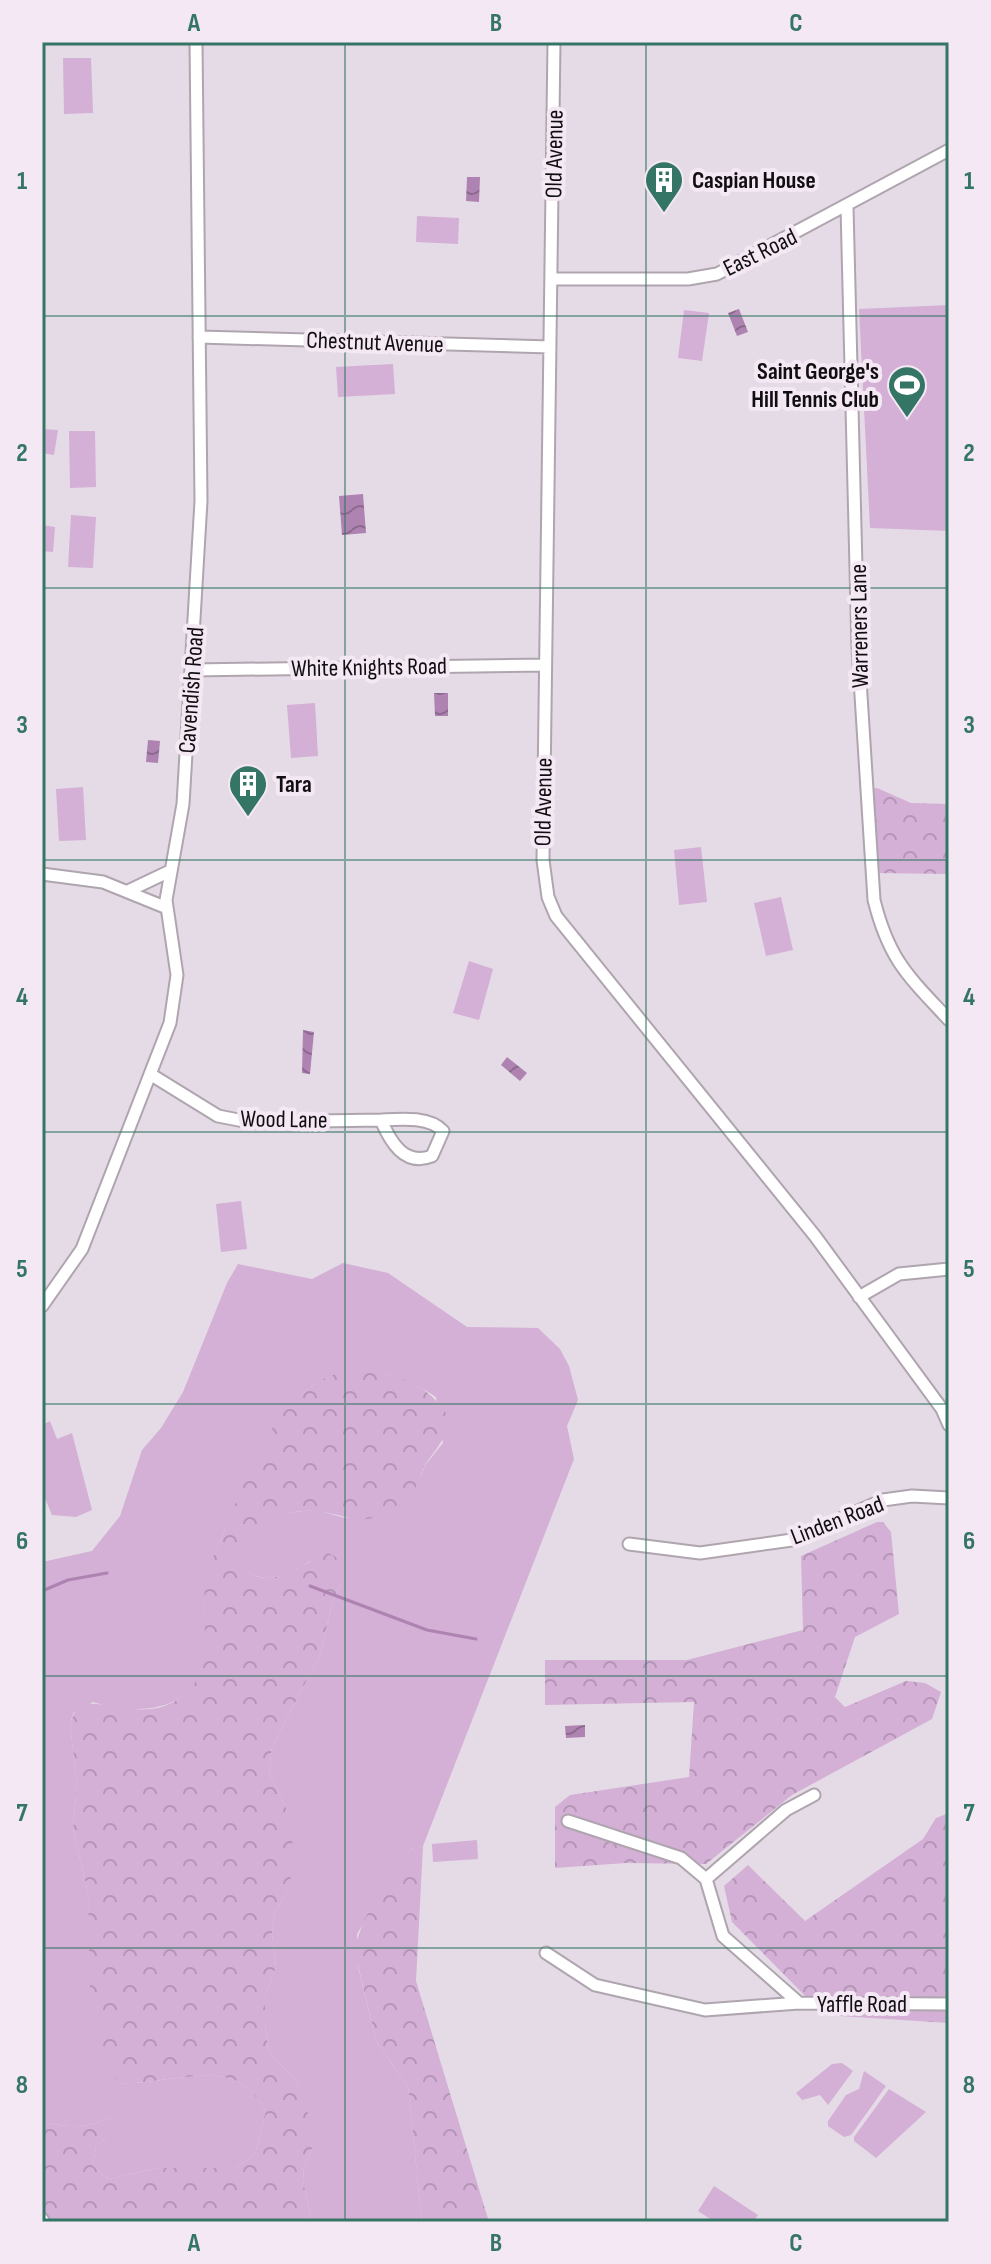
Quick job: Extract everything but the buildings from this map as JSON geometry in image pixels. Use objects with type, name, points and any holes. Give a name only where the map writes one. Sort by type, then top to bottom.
[{"type":"street","name":"Cavendish Road","points":[[42,1306],[82,1249],[150,1074],[174,1001],[176,960],[167,908],[170,871],[183,804],[201,501],[196,42]]},
{"type":"street","name":"Old Avenue","points":[[554,42],[543,860],[548,897],[556,916],[815,1236],[942,1409],[949,1425]]},
{"type":"street","name":"East Road","points":[[551,279],[688,279],[717,274],[949,150]]},
{"type":"street","name":"Warreners Lane","points":[[847,207],[858,518],[858,632],[874,900],[883,937],[903,970],[949,1020]]},
{"type":"street","name":"Chestnut Avenue","points":[[199,337],[550,347]]},
{"type":"street","name":"White Knights Road","points":[[193,670],[545,665]]},
{"type":"street","points":[[128,891],[170,871]]},
{"type":"street","points":[[42,874],[88,879],[128,891],[167,908]]},
{"type":"street","name":"Wood Lane","points":[[150,1074],[218,1116],[249,1122],[381,1120],[417,1120],[439,1126],[443,1131],[432,1156],[418,1159],[395,1147],[381,1120]]},
{"type":"street","points":[[859,1297],[899,1274],[949,1269]]},
{"type":"street","name":"Linden Road","points":[[629,1544],[700,1553],[792,1540],[883,1500],[912,1496],[949,1498]]},
{"type":"street","points":[[568,1821],[681,1858],[706,1879],[786,1810],[814,1795]]},
{"type":"street","name":"Yaffle Road","points":[[706,1879],[723,1936],[799,2003],[949,2004]]},
{"type":"street","points":[[546,1953],[595,1985],[705,2010],[799,2003]]},
{"type":"green space","points":[[63,58],[91,58],[93,113],[64,114]]},
{"type":"green space","points":[[417,216],[459,218],[458,244],[416,242]]},
{"type":"green space","name":"Saint George's Hill Tennis Club","points":[[949,305],[949,531],[870,528],[859,309]]},
{"type":"green space","points":[[684,310],[709,313],[702,361],[678,358]]},
{"type":"green space","points":[[393,364],[395,394],[338,397],[336,367]]},
{"type":"green space","points":[[42,429],[58,430],[54,455],[42,453]]},
{"type":"green space","points":[[69,431],[95,431],[96,487],[70,488]]},
{"type":"green space","points":[[71,515],[96,517],[93,568],[68,567]]},
{"type":"green space","points":[[42,525],[55,527],[53,552],[42,551]]},
{"type":"green space","points":[[315,703],[318,756],[291,758],[287,705]]},
{"type":"green space","points":[[83,787],[86,840],[59,841],[56,789]]},
{"type":"green space","points":[[877,788],[911,803],[949,804],[949,874],[873,873],[869,789]]},
{"type":"green space","points":[[701,847],[707,902],[679,905],[674,850]]},
{"type":"green space","points":[[781,897],[793,950],[766,956],[754,903]]},
{"type":"green space","points":[[469,961],[493,969],[479,1020],[453,1013]]},
{"type":"green space","points":[[241,1201],[247,1249],[221,1252],[216,1204]]},
{"type":"green space","points":[[343,1263],[388,1273],[467,1327],[538,1328],[560,1349],[569,1366],[578,1400],[567,1426],[574,1459],[423,1846],[410,1849],[357,1934],[358,1966],[376,2041],[408,2087],[422,2222],[312,2222],[303,2181],[304,2167],[312,2150],[299,2084],[268,2051],[265,2023],[265,1997],[276,1967],[272,1934],[275,1911],[289,1890],[286,1808],[269,1773],[272,1747],[321,1653],[332,1603],[342,1582],[310,1561],[284,1575],[266,1578],[239,1566],[250,1540],[258,1530],[279,1517],[319,1511],[357,1517],[414,1490],[426,1464],[443,1443],[436,1397],[397,1377],[363,1371],[333,1375],[307,1390],[285,1412],[249,1474],[208,1574],[205,1595],[206,1649],[201,1675],[195,1685],[185,1695],[161,1706],[133,1709],[93,1702],[74,1712],[70,1723],[77,1786],[73,1829],[88,1893],[90,1935],[119,2083],[202,2076],[233,2079],[248,2088],[266,2110],[255,2155],[236,2168],[157,2168],[109,2179],[93,2166],[96,2146],[111,2133],[110,2116],[94,2124],[77,2126],[42,2122],[42,1562],[92,1551],[120,1516],[142,1450],[161,1428],[183,1392],[227,1283],[238,1264],[312,1279]]},
{"type":"green space","points":[[371,1370],[416,1385],[434,1398],[450,1419],[444,1437],[425,1465],[414,1490],[392,1508],[367,1519],[309,1511],[282,1515],[260,1529],[251,1540],[240,1566],[251,1574],[272,1578],[294,1571],[326,1552],[336,1557],[342,1582],[332,1603],[321,1653],[272,1747],[269,1773],[286,1808],[294,1851],[289,1890],[275,1911],[272,1934],[276,1967],[265,1997],[265,2023],[268,2051],[299,2084],[307,2106],[312,2150],[304,2167],[303,2181],[312,2222],[42,2222],[42,2122],[77,2126],[94,2124],[110,2116],[117,2121],[111,2133],[96,2146],[93,2166],[109,2179],[157,2168],[236,2168],[255,2155],[266,2110],[245,2086],[219,2076],[118,2083],[106,2061],[90,1988],[88,1893],[73,1829],[77,1786],[70,1723],[78,1705],[143,1710],[156,1708],[170,1704],[194,1685],[200,1672],[205,1644],[207,1578],[258,1452],[284,1412],[300,1395],[341,1372]]},
{"type":"green space","points":[[50,1421],[57,1439],[72,1433],[92,1510],[76,1517],[52,1515],[42,1491],[42,1425]]},
{"type":"green space","points":[[883,1522],[891,1532],[899,1614],[855,1637],[835,1697],[845,1707],[906,1681],[925,1683],[941,1692],[932,1719],[792,1795],[706,1864],[626,1863],[555,1868],[555,1807],[570,1795],[689,1777],[694,1702],[545,1705],[545,1660],[687,1660],[803,1630],[801,1556]]},
{"type":"green space","points":[[949,1813],[949,2023],[824,2015],[732,1922],[724,1886],[748,1865],[805,1921],[923,1839],[936,1818]]},
{"type":"green space","points":[[477,1840],[478,1859],[433,1862],[432,1844]]},
{"type":"green space","points":[[423,1846],[416,1981],[489,2222],[422,2222],[408,2087],[376,2041],[354,1948],[365,1918],[410,1849]]},
{"type":"green space","points":[[842,2063],[853,2071],[828,2105],[820,2095],[802,2100],[796,2093],[832,2064]]},
{"type":"green space","points":[[864,2071],[886,2086],[851,2135],[844,2137],[828,2126],[828,2121],[846,2095],[859,2089]]},
{"type":"green space","points":[[889,2089],[926,2112],[876,2158],[854,2141],[854,2137]]},
{"type":"green space","points":[[714,2186],[758,2215],[753,2222],[715,2222],[698,2211]]},
{"type":"water","points":[[467,177],[480,177],[479,202],[466,201]]},
{"type":"water","points":[[739,309],[748,332],[737,336],[728,313]]},
{"type":"water","points":[[363,494],[366,533],[342,535],[339,496]]},
{"type":"water","points":[[434,693],[448,693],[448,716],[435,716]]},
{"type":"water","points":[[148,740],[160,741],[158,763],[146,762]]},
{"type":"water","points":[[303,1030],[314,1032],[310,1074],[302,1073]]},
{"type":"water","points":[[507,1057],[527,1073],[520,1081],[501,1065]]},
{"type":"water","points":[[585,1725],[585,1737],[566,1738],[565,1726]]},
{"type":"waterway","points":[[42,1591],[68,1580],[107,1573]]},
{"type":"waterway","points":[[310,1586],[427,1630],[476,1639]]},
{"type":"place","name":"Caspian House","points":[[664,214]]},
{"type":"place","name":"Saint George's Hill Tennis Club","points":[[907,419]]},
{"type":"place","name":"Tara","points":[[248,818]]}]
